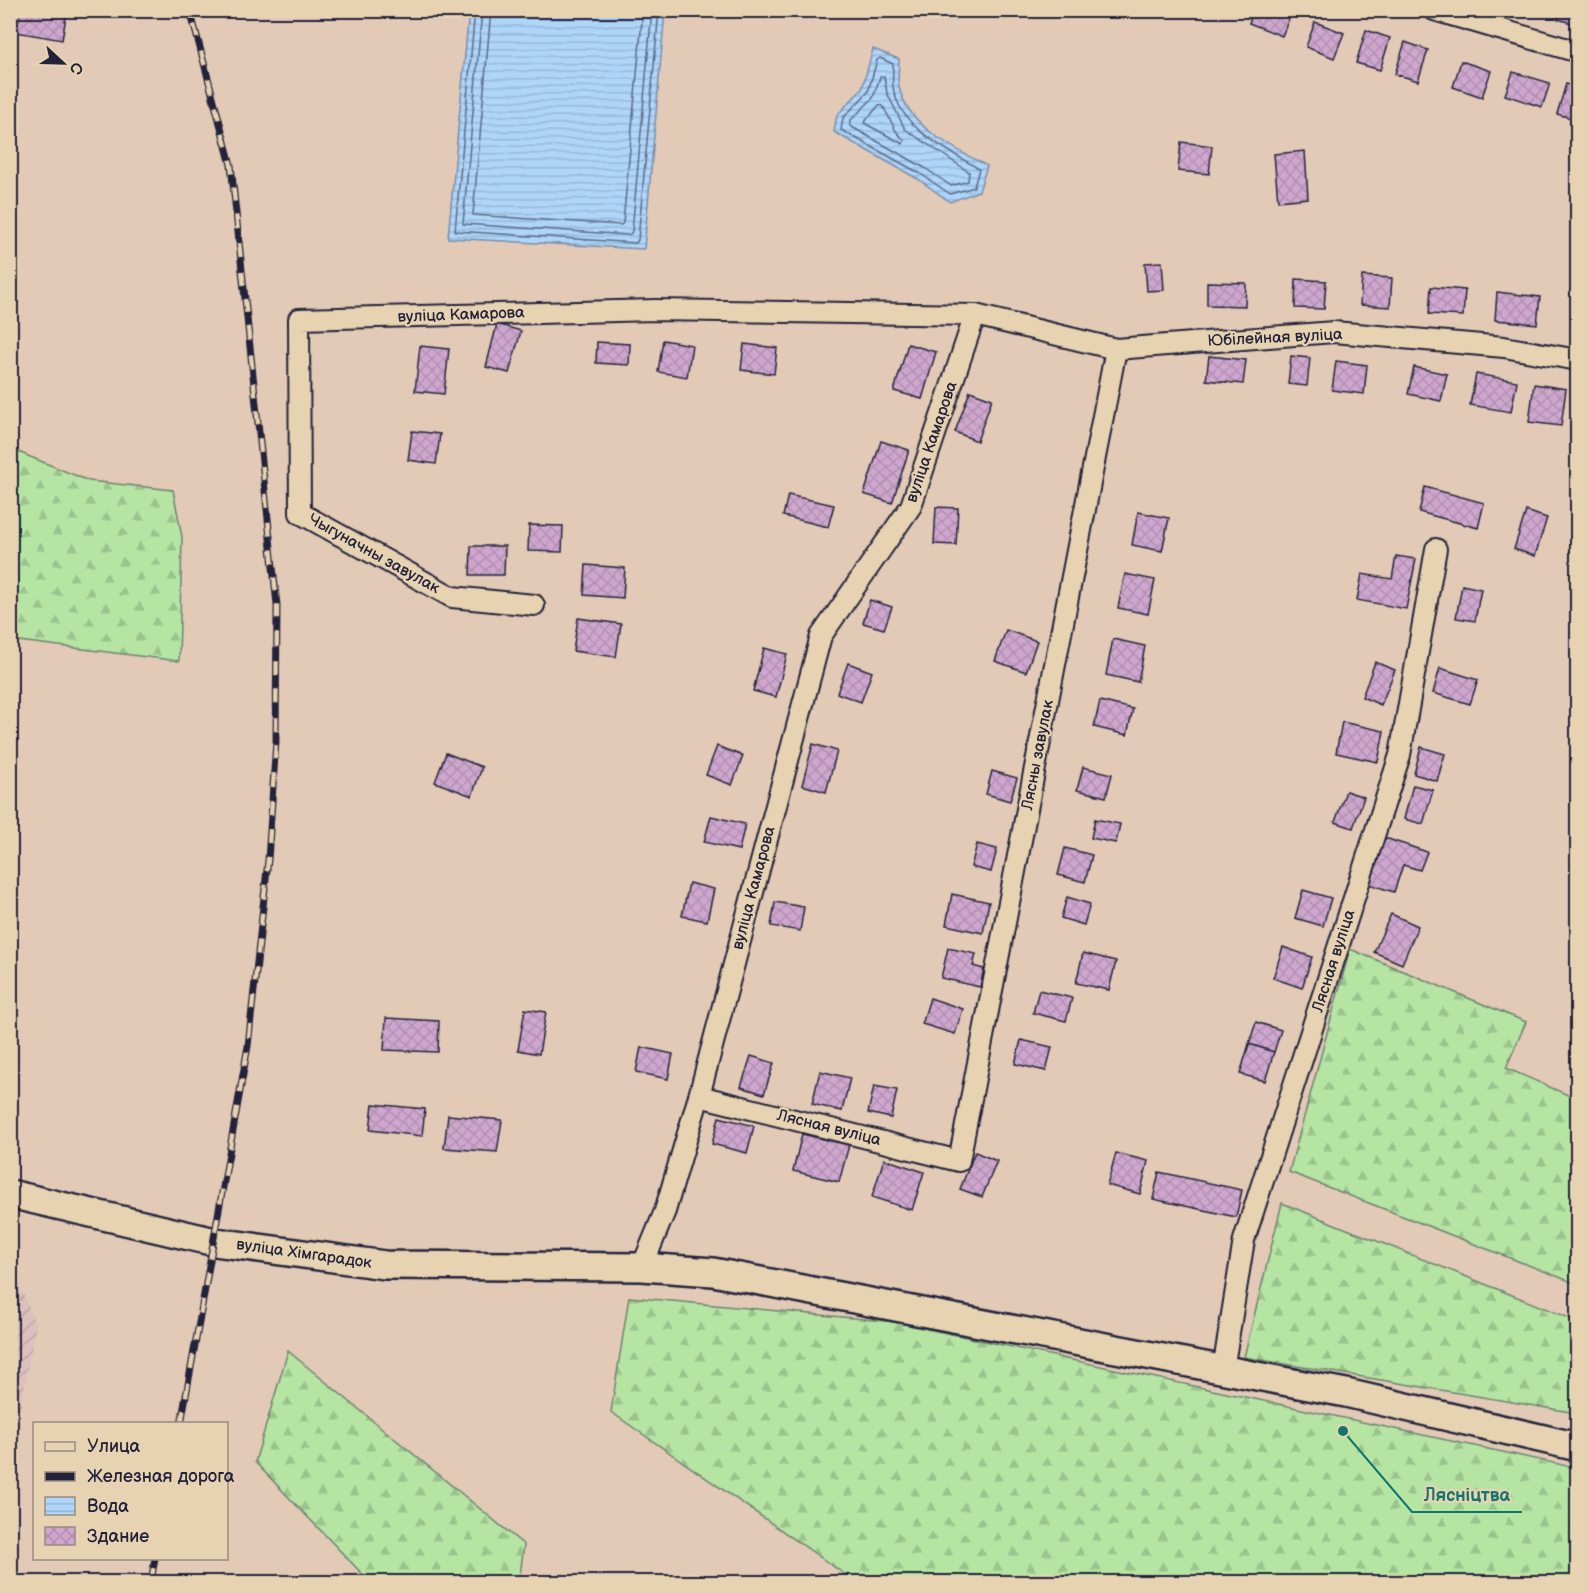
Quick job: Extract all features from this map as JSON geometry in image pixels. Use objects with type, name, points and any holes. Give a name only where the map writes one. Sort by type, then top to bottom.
[{"type":"main road","name":"вуліца Хімгарадок","points":[[10,1194],[215,1242],[282,1253],[385,1265],[642,1267],[713,1272],[1346,1393],[1578,1447]]},
{"type":"street","points":[[1434,10],[1578,52]]},
{"type":"street","name":"вуліца Камарова","points":[[299,319],[655,310],[975,315],[911,507],[821,636],[699,1096],[666,1211],[642,1267]]},
{"type":"street","name":"Юбілейная вуліца","points":[[975,315],[1116,349],[1334,332],[1504,347],[1578,360]]},
{"type":"street","name":"Чыгуначны завулак","points":[[299,319],[300,513],[452,597],[534,605]]},
{"type":"street","name":"Лясны завулак","points":[[959,1161],[1116,349]]},
{"type":"street","name":"Лясная вуліца","points":[[1223,1370],[1244,1240],[1400,755],[1436,549]]},
{"type":"street","name":"Лясная вуліца","points":[[699,1096],[959,1161]]},
{"type":"shaded area","points":[[11,1266],[36,1325],[11,1457]]},
{"type":"green space","points":[[11,449],[89,481],[173,490],[182,537],[179,661],[11,640]]},
{"type":"green space","points":[[1350,949],[1526,1022],[1506,1068],[1577,1099],[1577,1284],[1289,1172]]},
{"type":"green space","points":[[1282,1203],[1577,1321],[1577,1413],[1244,1357]]},
{"type":"green space","points":[[629,1297],[895,1322],[1577,1468],[1577,1582],[856,1582],[611,1412]]},
{"type":"green space","points":[[288,1351],[524,1545],[519,1582],[370,1582],[255,1462]]},
{"type":"water","points":[[469,11],[665,11],[644,249],[448,238]]},
{"type":"water","points":[[873,49],[899,59],[899,87],[904,101],[922,125],[947,144],[987,166],[979,191],[950,202],[918,179],[834,132],[837,115],[862,89]]},
{"type":"building","points":[[20,10],[67,11],[62,40],[16,32]]},
{"type":"building","points":[[1253,10],[1281,10],[1291,14],[1282,36],[1249,23]]},
{"type":"building","points":[[1560,10],[1578,10],[1578,25],[1558,19]]},
{"type":"building","points":[[1315,22],[1344,33],[1334,58],[1306,47]]},
{"type":"building","points":[[1366,30],[1390,38],[1380,70],[1356,63]]},
{"type":"building","points":[[1405,42],[1428,50],[1418,81],[1395,74]]},
{"type":"building","points":[[1461,61],[1491,71],[1482,97],[1453,87]]},
{"type":"building","points":[[1513,72],[1550,83],[1542,107],[1505,95]]},
{"type":"building","points":[[1566,84],[1578,88],[1578,120],[1557,114]]},
{"type":"building","points":[[1181,142],[1212,146],[1209,174],[1178,171]]},
{"type":"building","points":[[1305,151],[1308,198],[1278,201],[1274,154]]},
{"type":"building","points":[[1162,262],[1164,290],[1147,291],[1145,263]]},
{"type":"building","points":[[1362,276],[1392,278],[1390,307],[1360,305]]},
{"type":"building","points":[[1296,279],[1326,281],[1324,309],[1295,308]]},
{"type":"building","points":[[1207,282],[1246,283],[1245,306],[1207,305]]},
{"type":"building","points":[[1431,287],[1465,290],[1463,316],[1429,314]]},
{"type":"building","points":[[1497,292],[1540,297],[1537,324],[1495,320]]},
{"type":"building","points":[[497,324],[521,331],[509,373],[486,367]]},
{"type":"building","points":[[663,340],[692,345],[687,377],[658,372]]},
{"type":"building","points":[[597,342],[630,344],[629,365],[596,363]]},
{"type":"building","points":[[744,344],[777,348],[774,374],[741,370]]},
{"type":"building","points":[[908,344],[936,352],[922,399],[894,391]]},
{"type":"building","points":[[420,346],[449,349],[444,394],[415,391]]},
{"type":"building","points":[[1209,356],[1246,360],[1243,384],[1206,380]]},
{"type":"building","points":[[1291,356],[1310,358],[1307,386],[1288,384]]},
{"type":"building","points":[[1336,361],[1367,365],[1364,394],[1332,390]]},
{"type":"building","points":[[1414,367],[1447,374],[1441,401],[1408,394]]},
{"type":"building","points":[[1476,374],[1517,381],[1511,412],[1470,405]]},
{"type":"building","points":[[1534,384],[1566,389],[1561,426],[1529,422]]},
{"type":"building","points":[[970,391],[992,399],[977,441],[955,432]]},
{"type":"building","points":[[412,431],[440,434],[436,464],[408,460]]},
{"type":"building","points":[[881,441],[909,450],[892,503],[864,494]]},
{"type":"building","points":[[1425,487],[1484,503],[1478,528],[1419,512]]},
{"type":"building","points":[[788,495],[834,505],[828,527],[783,516]]},
{"type":"building","points":[[936,507],[958,508],[956,545],[934,544]]},
{"type":"building","points":[[1526,511],[1547,518],[1535,556],[1514,549]]},
{"type":"building","points":[[1138,512],[1169,518],[1162,551],[1132,545]]},
{"type":"building","points":[[529,525],[563,526],[562,552],[528,551]]},
{"type":"building","points":[[471,546],[505,546],[504,575],[470,575]]},
{"type":"building","points":[[1396,556],[1416,559],[1406,609],[1357,600],[1362,574],[1392,579]]},
{"type":"building","points":[[586,565],[625,568],[623,598],[584,595]]},
{"type":"building","points":[[1125,574],[1155,580],[1148,614],[1118,608]]},
{"type":"building","points":[[1462,585],[1481,589],[1475,621],[1456,618]]},
{"type":"building","points":[[870,600],[892,607],[884,629],[863,623]]},
{"type":"building","points":[[578,618],[621,624],[616,657],[573,651]]},
{"type":"building","points":[[1006,630],[1037,641],[1026,672],[995,661]]},
{"type":"building","points":[[1113,639],[1145,646],[1138,682],[1106,675]]},
{"type":"building","points":[[764,648],[787,654],[776,697],[753,691]]},
{"type":"building","points":[[1375,662],[1395,670],[1381,705],[1362,697]]},
{"type":"building","points":[[848,663],[872,672],[861,702],[837,693]]},
{"type":"building","points":[[1440,668],[1478,680],[1470,704],[1433,693]]},
{"type":"building","points":[[1100,701],[1133,709],[1127,735],[1094,727]]},
{"type":"building","points":[[1342,722],[1384,731],[1378,762],[1336,753]]},
{"type":"building","points":[[813,744],[837,751],[826,792],[802,785]]},
{"type":"building","points":[[717,746],[743,756],[732,785],[706,775]]},
{"type":"building","points":[[1421,747],[1445,754],[1437,781],[1414,774]]},
{"type":"building","points":[[446,753],[482,767],[472,796],[435,782]]},
{"type":"building","points":[[1083,767],[1112,774],[1106,797],[1077,790]]},
{"type":"building","points":[[992,771],[1017,778],[1010,801],[986,794]]},
{"type":"building","points":[[1413,785],[1433,790],[1423,824],[1404,819]]},
{"type":"building","points":[[1346,791],[1364,797],[1353,828],[1335,822]]},
{"type":"building","points":[[711,816],[745,824],[739,850],[704,842]]},
{"type":"building","points":[[1095,819],[1120,824],[1116,843],[1091,838]]},
{"type":"building","points":[[1385,838],[1427,852],[1420,870],[1403,865],[1394,892],[1369,884]]},
{"type":"building","points":[[977,844],[997,849],[991,872],[971,867]]},
{"type":"building","points":[[1065,848],[1092,855],[1085,882],[1058,875]]},
{"type":"building","points":[[689,883],[714,889],[707,921],[682,916]]},
{"type":"building","points":[[1303,890],[1331,898],[1323,926],[1295,918]]},
{"type":"building","points":[[952,894],[989,902],[983,933],[946,925]]},
{"type":"building","points":[[1067,897],[1090,904],[1084,925],[1061,918]]},
{"type":"building","points":[[775,902],[804,907],[800,931],[771,926]]},
{"type":"building","points":[[1391,914],[1418,926],[1402,964],[1374,952]]},
{"type":"building","points":[[1283,947],[1312,957],[1302,988],[1273,978]]},
{"type":"building","points":[[948,948],[976,954],[973,966],[984,969],[980,987],[941,978]]},
{"type":"building","points":[[1083,953],[1116,961],[1109,990],[1076,983]]},
{"type":"building","points":[[1039,990],[1072,998],[1066,1021],[1033,1013]]},
{"type":"building","points":[[930,998],[963,1009],[955,1034],[922,1024]]},
{"type":"building","points":[[525,1009],[546,1012],[539,1054],[518,1050]]},
{"type":"building","points":[[386,1018],[439,1021],[438,1052],[384,1050]]},
{"type":"building","points":[[1256,1022],[1281,1030],[1274,1052],[1249,1044]]},
{"type":"building","points":[[1021,1040],[1052,1047],[1046,1071],[1015,1064]]},
{"type":"building","points":[[1249,1044],[1274,1052],[1265,1081],[1240,1074]]},
{"type":"building","points":[[641,1047],[673,1054],[668,1079],[636,1072]]},
{"type":"building","points":[[751,1056],[774,1063],[764,1094],[741,1087]]},
{"type":"building","points":[[820,1071],[850,1078],[842,1111],[812,1104]]},
{"type":"building","points":[[874,1086],[897,1090],[891,1118],[868,1113]]},
{"type":"building","points":[[373,1104],[425,1109],[422,1136],[370,1130]]},
{"type":"building","points":[[448,1115],[502,1120],[497,1152],[444,1148]]},
{"type":"building","points":[[719,1117],[754,1126],[747,1153],[712,1144]]},
{"type":"building","points":[[802,1134],[849,1145],[839,1182],[793,1171]]},
{"type":"building","points":[[975,1152],[997,1161],[982,1197],[960,1189]]},
{"type":"building","points":[[1116,1153],[1148,1161],[1140,1194],[1107,1185]]},
{"type":"building","points":[[884,1159],[924,1172],[912,1210],[872,1197]]},
{"type":"building","points":[[1159,1172],[1242,1190],[1236,1217],[1153,1199]]},
{"type":"building","points":[[10,1306],[15,1307],[10,1334]]},
{"type":"railway","points":[[181,1422],[248,1046],[268,860],[276,741],[277,605],[231,165],[190,10]]},
{"type":"railway","points":[[151,1582],[155,1560]]},
{"type":"place","name":"Лясніцтва","points":[[1343,1431]]}]
